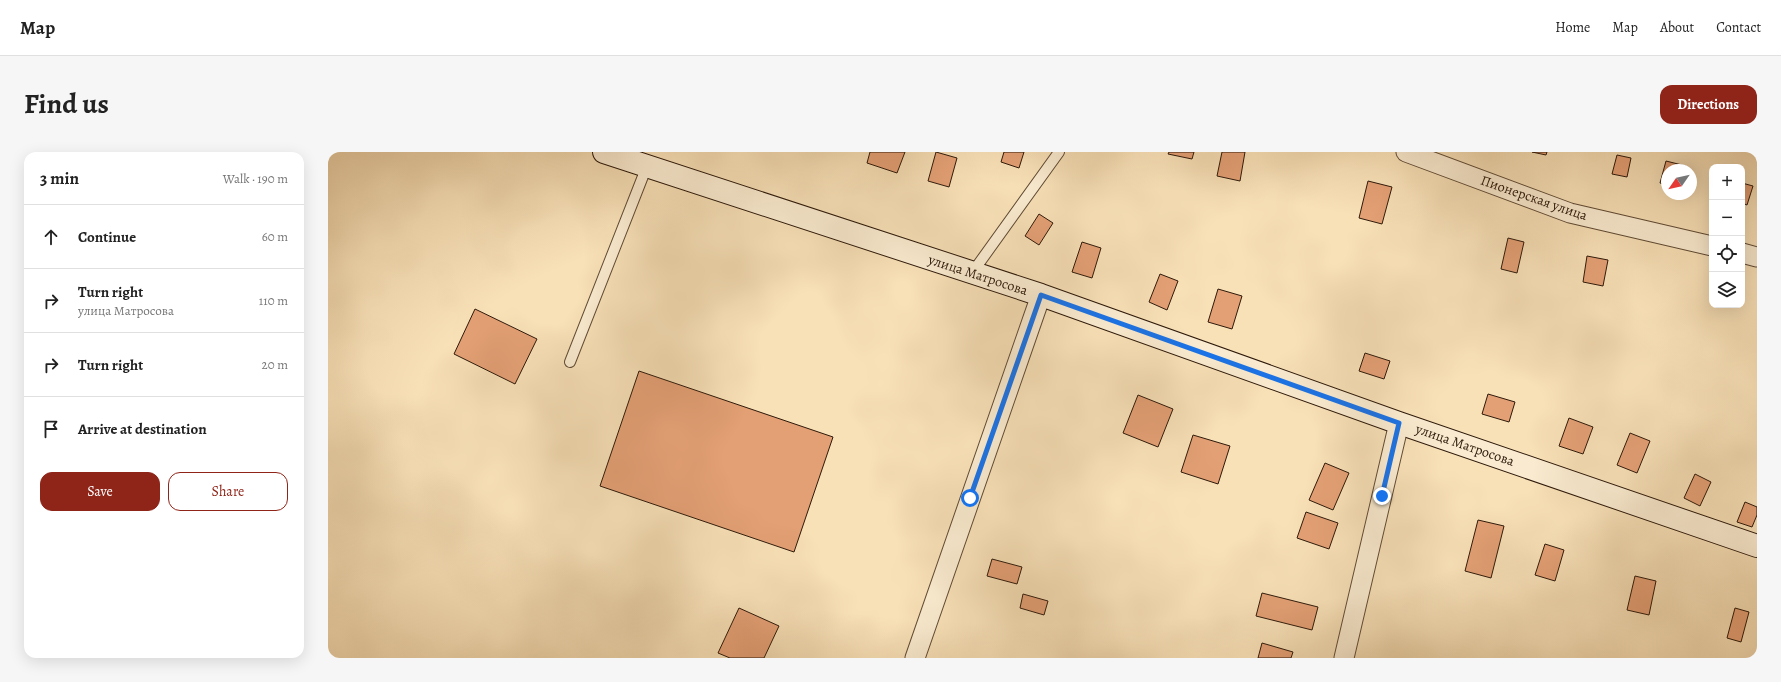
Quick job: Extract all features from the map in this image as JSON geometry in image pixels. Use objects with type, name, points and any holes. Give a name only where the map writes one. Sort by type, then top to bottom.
[{"type":"main road","name":"улица Матросова","points":[[604,152],[1041,295],[1399,423],[1757,546]]},
{"type":"street","name":"Пионерская улица","points":[[1406,152],[1570,213],[1709,245]]},
{"type":"street","points":[[1745,254],[1757,257]]},
{"type":"street","points":[[914,658],[1041,295]]},
{"type":"street","points":[[1344,658],[1399,423]]},
{"type":"lane","points":[[972,273],[1059,152]]},
{"type":"lane","points":[[570,362],[647,166]]},
{"type":"building","points":[[870,152],[905,152],[897,173],[867,163]]},
{"type":"building","points":[[936,152],[957,158],[949,187],[928,181]]},
{"type":"building","points":[[1004,152],[1024,152],[1019,168],[1001,162]]},
{"type":"building","points":[[1169,152],[1194,152],[1192,159],[1168,154]]},
{"type":"building","points":[[1222,152],[1245,152],[1240,181],[1217,176]]},
{"type":"building","points":[[1532,152],[1547,152],[1546,155]]},
{"type":"building","points":[[1617,155],[1631,158],[1627,177],[1612,174]]},
{"type":"building","points":[[1666,161],[1678,164],[1665,164]]},
{"type":"building","points":[[1368,181],[1392,187],[1382,224],[1359,218]]},
{"type":"building","points":[[1745,184],[1753,186],[1747,205],[1745,204]]},
{"type":"building","points":[[1039,214],[1053,223],[1039,245],[1025,236]]},
{"type":"building","points":[[1508,238],[1524,242],[1517,273],[1501,269]]},
{"type":"building","points":[[1082,242],[1101,248],[1092,278],[1072,272]]},
{"type":"building","points":[[1587,256],[1608,260],[1603,286],[1583,282]]},
{"type":"building","points":[[1160,274],[1178,281],[1167,310],[1149,302]]},
{"type":"building","points":[[1218,289],[1242,296],[1232,329],[1208,322]]},
{"type":"building","points":[[475,309],[537,339],[515,384],[454,354]]},
{"type":"building","points":[[1365,353],[1390,361],[1384,379],[1359,371]]},
{"type":"building","points":[[639,371],[833,437],[794,552],[600,486]]},
{"type":"building","points":[[1488,394],[1515,402],[1509,422],[1482,414]]},
{"type":"building","points":[[1138,395],[1173,409],[1158,447],[1123,433]]},
{"type":"building","points":[[1569,418],[1593,427],[1583,454],[1559,446]]},
{"type":"building","points":[[1630,433],[1650,441],[1637,473],[1617,465]]},
{"type":"building","points":[[1193,435],[1230,446],[1218,484],[1181,472]]},
{"type":"building","points":[[1325,463],[1349,473],[1333,510],[1309,500]]},
{"type":"building","points":[[1695,474],[1711,482],[1700,506],[1684,498]]},
{"type":"building","points":[[1745,502],[1757,507],[1757,515],[1752,527],[1737,522]]},
{"type":"building","points":[[1306,512],[1338,523],[1329,549],[1297,538]]},
{"type":"building","points":[[1478,520],[1504,526],[1491,578],[1465,571]]},
{"type":"building","points":[[1545,544],[1564,550],[1555,581],[1535,575]]},
{"type":"building","points":[[992,559],[1022,567],[1017,584],[987,576]]},
{"type":"building","points":[[1635,576],[1656,581],[1649,615],[1627,610]]},
{"type":"building","points":[[1262,593],[1318,607],[1312,630],[1256,616]]},
{"type":"building","points":[[1023,594],[1048,601],[1044,615],[1020,608]]},
{"type":"building","points":[[739,608],[779,626],[764,658],[730,658],[718,653]]},
{"type":"building","points":[[1735,608],[1749,612],[1741,642],[1727,638]]},
{"type":"building","points":[[1262,643],[1293,652],[1291,658],[1258,658]]},
{"type":"route","points":[[970,498],[1041,295],[1399,423],[1382,496]]}]
